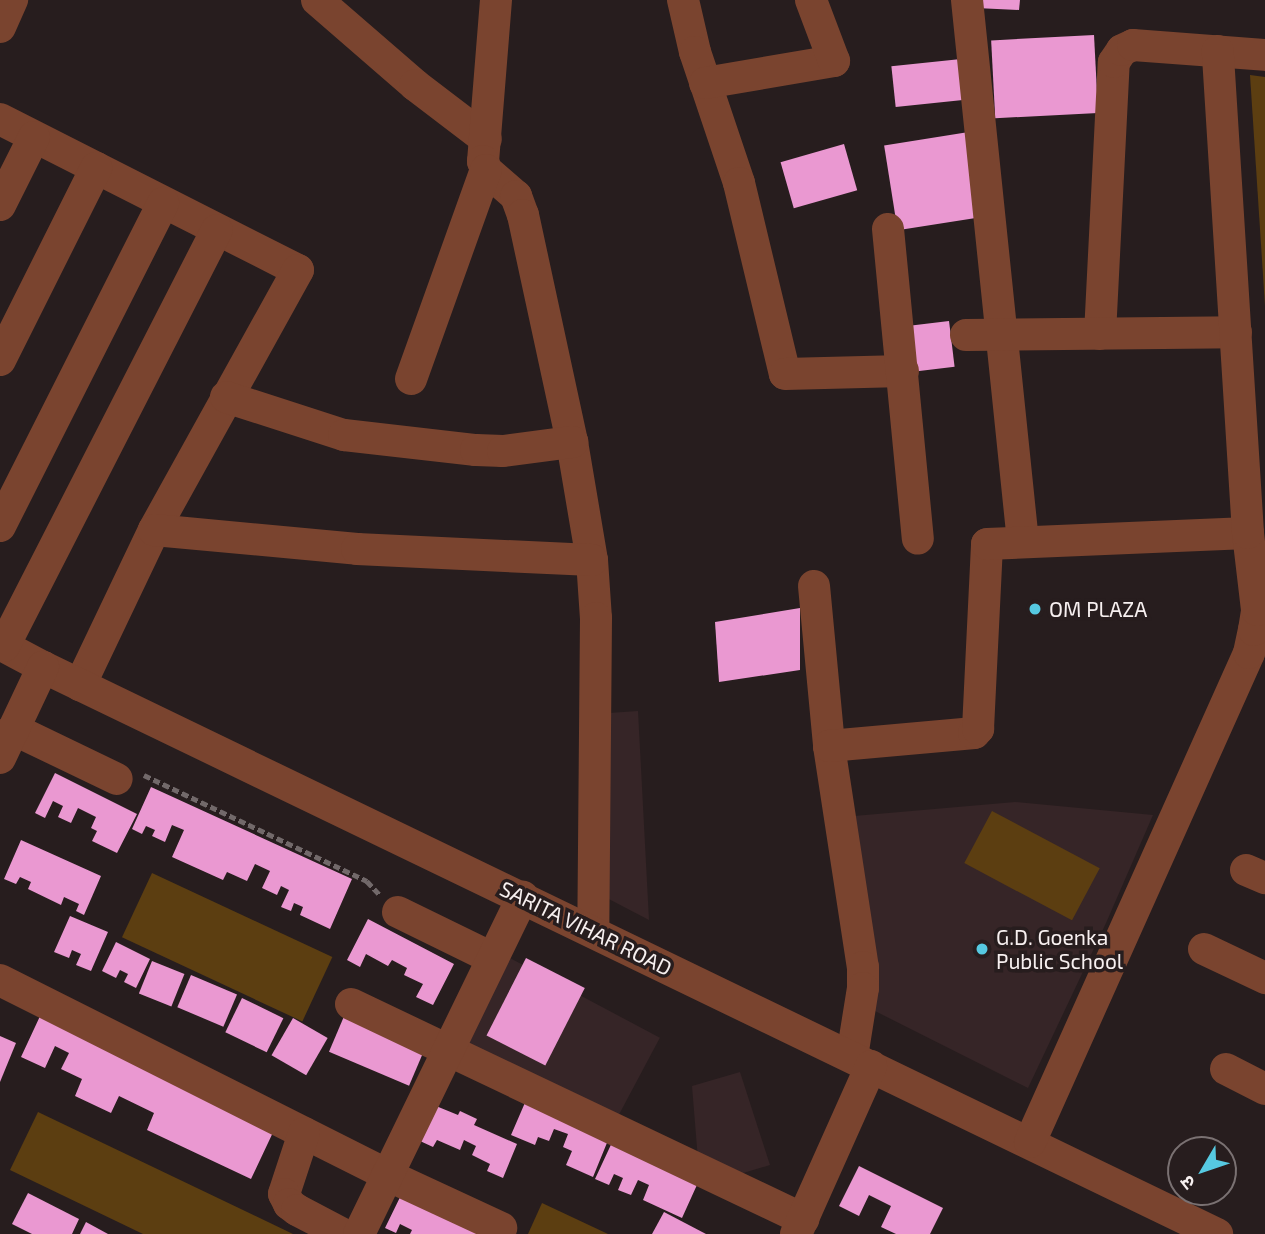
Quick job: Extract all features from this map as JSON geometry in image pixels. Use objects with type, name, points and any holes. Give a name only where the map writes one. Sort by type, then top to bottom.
[{"type":"street","points":[[0,27],[12,0]]},
{"type":"street","points":[[317,0],[415,85],[485,139]]},
{"type":"street","points":[[411,379],[486,170],[485,139],[496,0]]},
{"type":"street","points":[[683,0],[705,83],[739,183],[785,374],[903,371]]},
{"type":"street","points":[[705,83],[834,61],[811,0]]},
{"type":"street","points":[[967,0],[1004,335],[1023,542]]},
{"type":"street","points":[[1100,334],[1114,62],[1122,50],[1133,45],[1265,55]]},
{"type":"street","points":[[1030,1142],[1249,653],[1256,610],[1248,533],[1218,51]]},
{"type":"street","points":[[0,119],[298,270],[154,530],[80,685]]},
{"type":"street","points":[[0,205],[34,137]]},
{"type":"street","points":[[0,360],[96,168]]},
{"type":"street","points":[[486,170],[516,196],[523,215],[572,442],[592,560],[596,618],[593,932]]},
{"type":"street","points":[[0,526],[163,202]]},
{"type":"street","points":[[888,229],[918,539]]},
{"type":"street","points":[[2,645],[217,230]]},
{"type":"street","points":[[966,335],[1236,332]]},
{"type":"street","points":[[226,397],[344,435],[503,451],[572,442]]},
{"type":"street","points":[[154,530],[357,549],[592,560]]},
{"type":"street","points":[[828,746],[974,733],[978,729],[981,722],[987,544],[1248,533]]},
{"type":"street","points":[[351,1004],[800,1227],[861,1061],[863,988],[863,967],[828,746],[814,586]]},
{"type":"street","name":"SARITA VIHAR ROAD","points":[[2,645],[1030,1142],[1200,1230]]},
{"type":"street","points":[[0,758],[43,667]]},
{"type":"street","points":[[13,729],[117,779]]},
{"type":"street","points":[[359,1234],[446,1050],[523,897]]},
{"type":"street","points":[[398,912],[492,958]]},
{"type":"street","points":[[1205,949],[1265,978]]},
{"type":"street","points":[[0,980],[387,1175],[501,1228]]},
{"type":"street","points":[[1226,1069],[1265,1089]]},
{"type":"street","points":[[304,1133],[284,1194],[289,1204],[297,1210],[343,1234]]},
{"type":"path","points":[[117,779],[139,773],[367,881],[398,912]]},
{"type":"shaded area","points":[[1250,75],[1265,77],[1265,306]]},
{"type":"shaded area","points":[[638,711],[649,920],[603,896],[609,713]]},
{"type":"shaded area","name":"G.D. Goenka Public School","points":[[1015,802],[1153,815],[1106,923],[1028,1088],[869,1008],[854,816]]},
{"type":"shaded area","points":[[992,811],[1100,868],[1072,920],[964,863]]},
{"type":"shaded area","points":[[152,873],[332,957],[302,1021],[122,937]]},
{"type":"shaded area","points":[[508,957],[660,1038],[612,1128],[460,1047]]},
{"type":"shaded area","points":[[740,1072],[770,1165],[730,1177],[698,1160],[692,1086]]},
{"type":"shaded area","points":[[38,1112],[293,1234],[143,1234],[10,1170]]},
{"type":"shaded area","points":[[542,1203],[608,1234],[528,1234]]},
{"type":"building","points":[[976,0],[1020,0],[1019,10],[976,8]]},
{"type":"building","points":[[1094,35],[1098,113],[995,118],[991,40]]},
{"type":"building","points":[[961,59],[965,100],[896,107],[891,66]]},
{"type":"building","points":[[975,131],[988,216],[898,230],[884,145]]},
{"type":"building","points":[[844,144],[857,190],[794,208],[781,162]]},
{"type":"building","points":[[949,321],[955,367],[911,372],[905,326]]},
{"type":"building","points":[[800,608],[800,670],[719,682],[715,622]]},
{"type":"building","points":[[55,773],[137,814],[117,853],[92,841],[97,831],[91,828],[96,817],[78,808],[71,823],[58,817],[63,806],[53,801],[45,818],[35,813]]},
{"type":"building","points":[[151,787],[352,879],[330,929],[300,915],[303,907],[294,903],[291,911],[281,907],[289,890],[281,886],[277,895],[262,888],[270,871],[255,864],[247,881],[227,872],[223,880],[172,857],[184,830],[172,825],[165,842],[152,836],[155,830],[146,826],[142,834],[132,829]]},
{"type":"building","points":[[21,840],[101,876],[84,915],[76,911],[79,904],[64,897],[61,905],[28,889],[31,882],[20,877],[16,884],[4,879]]},
{"type":"building","points":[[70,916],[108,932],[91,971],[76,965],[81,954],[72,950],[69,958],[54,952]]},
{"type":"building","points":[[368,919],[454,964],[433,1005],[416,997],[423,984],[404,975],[407,968],[392,960],[388,966],[366,954],[360,967],[347,960]]},
{"type":"building","points":[[116,942],[150,959],[136,988],[124,982],[128,974],[120,970],[116,978],[102,971]]},
{"type":"building","points":[[526,958],[585,988],[545,1065],[487,1036]]},
{"type":"building","points":[[152,961],[184,974],[171,1007],[139,993]]},
{"type":"building","points":[[191,975],[237,995],[223,1027],[177,1007]]},
{"type":"building","points":[[242,998],[283,1018],[267,1052],[225,1032]]},
{"type":"building","points":[[41,1014],[276,1126],[251,1179],[147,1130],[154,1113],[119,1096],[111,1113],[75,1096],[82,1079],[61,1069],[69,1053],[55,1046],[45,1068],[21,1057]]},
{"type":"building","points":[[345,1014],[425,1048],[409,1086],[329,1052]]},
{"type":"building","points":[[293,1018],[328,1038],[306,1075],[272,1055]]},
{"type":"building","points":[[0,1036],[16,1043],[0,1082]]},
{"type":"building","points":[[527,1098],[611,1133],[593,1177],[566,1165],[572,1151],[563,1147],[568,1134],[554,1129],[549,1141],[538,1137],[535,1145],[511,1135]]},
{"type":"building","points":[[436,1106],[458,1115],[460,1111],[477,1119],[474,1125],[517,1144],[503,1178],[487,1171],[490,1164],[472,1155],[476,1146],[464,1140],[460,1150],[437,1140],[433,1147],[420,1141]]},
{"type":"building","points":[[615,1136],[701,1176],[682,1218],[643,1200],[649,1185],[638,1180],[631,1195],[618,1190],[623,1178],[614,1174],[609,1185],[595,1179]]},
{"type":"building","points":[[859,1166],[943,1208],[930,1234],[896,1234],[881,1227],[891,1206],[869,1195],[859,1216],[839,1206]]},
{"type":"building","points":[[404,1189],[484,1234],[410,1234],[412,1230],[400,1224],[396,1233],[385,1228]]},
{"type":"building","points":[[28,1193],[79,1219],[72,1234],[32,1234],[12,1224]]},
{"type":"building","points":[[664,1212],[706,1234],[652,1234]]},
{"type":"building","points":[[86,1222],[108,1234],[80,1234]]},
{"type":"place","name":"OM PLAZA","points":[[1035,609]]},
{"type":"place","name":"G.D. Goenka Public School","points":[[982,949]]}]
